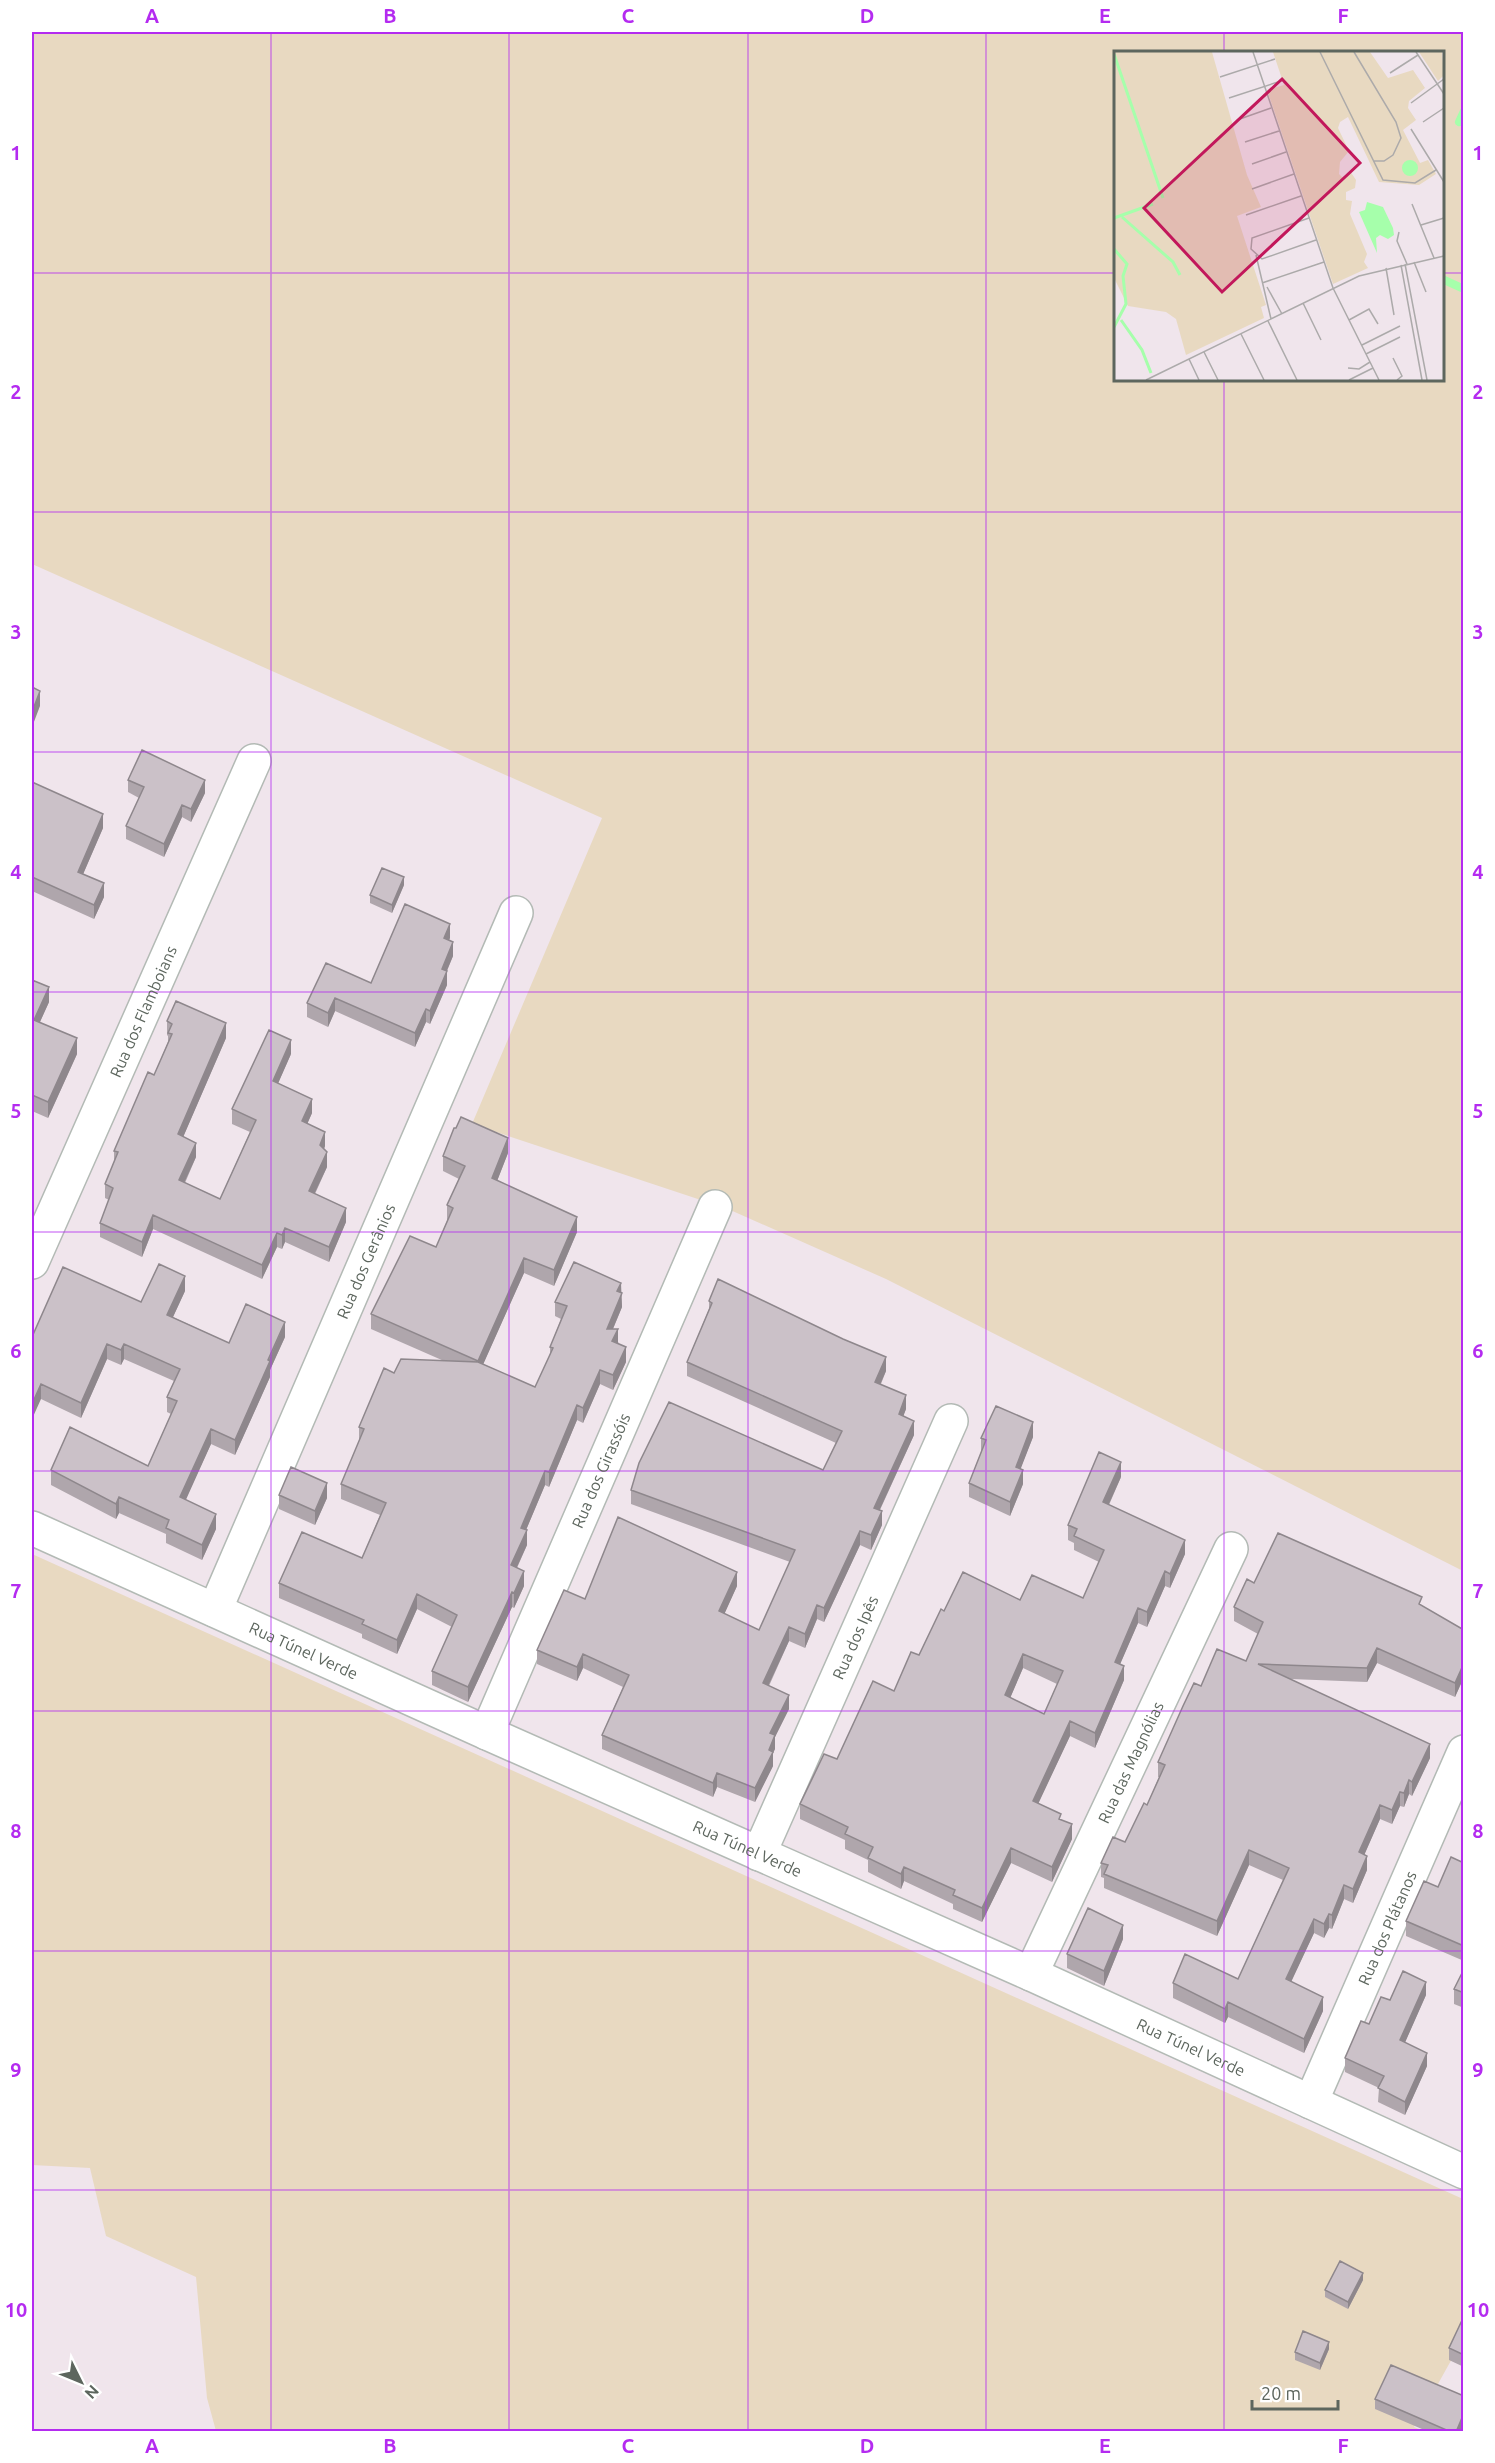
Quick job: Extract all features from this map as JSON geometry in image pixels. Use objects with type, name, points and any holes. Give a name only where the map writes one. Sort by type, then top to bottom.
[{"type":"street","name":"Rua dos Flamboians","points":[[32,1262],[254,761]]},
{"type":"street","name":"Rua dos Gerânios","points":[[215,1610],[516,913]]},
{"type":"street","name":"Rua dos Girassóis","points":[[487,1733],[715,1207]]},
{"type":"street","name":"Rua dos Ipês","points":[[759,1854],[951,1421]]},
{"type":"street","name":"Rua Túnel Verde","points":[[32,1528],[1030,1974],[1464,2172]]},
{"type":"street","name":"Rua das Magnólias","points":[[1030,1974],[1231,1549]]},
{"type":"street","name":"Rua dos Plátanos","points":[[1311,2102],[1464,1752]]},
{"type":"shaded area","points":[[32,32],[1463,32],[1463,1571],[886,1279],[728,1209],[472,1124],[602,818],[32,564]]},
{"type":"shaded area","points":[[32,1554],[1463,2199],[1463,2339],[1414,2427],[1423,2431],[216,2431],[207,2398],[196,2277],[106,2236],[90,2168],[32,2165]]},
{"type":"building","points":[[32,687],[40,691],[32,712]]},
{"type":"building","points":[[142,750],[205,780],[191,809],[182,805],[164,844],[126,826],[144,787],[128,780]]},
{"type":"building","points":[[32,782],[103,814],[78,872],[104,883],[94,905],[32,877]]},
{"type":"building","points":[[382,868],[404,877],[392,905],[370,895]]},
{"type":"building","points":[[405,904],[450,924],[444,938],[453,942],[442,969],[447,971],[430,1011],[426,1009],[415,1033],[335,998],[328,1013],[307,1003],[326,963],[371,983]]},
{"type":"building","points":[[32,980],[49,987],[34,1020],[77,1038],[48,1102],[32,1095]]},
{"type":"building","points":[[176,1001],[226,1023],[178,1134],[196,1143],[179,1180],[220,1199],[256,1120],[232,1109],[269,1030],[291,1040],[273,1081],[312,1099],[302,1121],[325,1132],[320,1145],[327,1152],[309,1191],[346,1208],[329,1247],[285,1228],[282,1235],[277,1233],[262,1265],[153,1215],[142,1242],[100,1223],[113,1188],[105,1184],[118,1152],[114,1151],[148,1072],[154,1075],[172,1034],[168,1033],[172,1024],[167,1021]]},
{"type":"building","points":[[461,1117],[508,1138],[492,1178],[577,1217],[554,1270],[524,1258],[478,1361],[371,1314],[410,1236],[436,1247],[453,1208],[447,1205],[465,1166],[443,1156]]},
{"type":"building","points":[[574,1262],[621,1283],[617,1291],[622,1293],[607,1329],[618,1329],[612,1341],[626,1347],[613,1375],[600,1370],[583,1408],[577,1405],[549,1472],[545,1471],[521,1528],[527,1530],[511,1565],[524,1571],[468,1687],[432,1671],[457,1615],[417,1594],[397,1640],[362,1624],[364,1620],[279,1583],[302,1532],[362,1558],[386,1503],[341,1484],[364,1429],[359,1427],[384,1368],[394,1373],[401,1359],[478,1362],[535,1387],[553,1348],[550,1347],[567,1306],[555,1302]]},
{"type":"building","points":[[159,1264],[185,1276],[167,1315],[229,1343],[246,1304],[285,1322],[235,1440],[211,1429],[180,1497],[216,1514],[202,1545],[166,1528],[169,1520],[119,1497],[116,1504],[51,1470],[70,1427],[148,1466],[177,1401],[167,1397],[180,1369],[124,1344],[121,1350],[107,1344],[81,1403],[41,1384],[32,1404],[32,1337],[63,1267],[141,1302]]},
{"type":"building","points":[[718,1279],[886,1357],[875,1382],[906,1395],[899,1414],[914,1421],[874,1508],[882,1511],[871,1535],[860,1531],[824,1608],[817,1605],[805,1634],[789,1627],[763,1683],[789,1695],[770,1733],[775,1735],[769,1750],[773,1752],[755,1788],[717,1773],[713,1783],[602,1735],[629,1675],[583,1654],[577,1667],[537,1650],[564,1590],[585,1599],[618,1517],[737,1572],[719,1611],[759,1630],[795,1550],[631,1490],[639,1463],[669,1402],[823,1470],[842,1431],[687,1362],[712,1303],[709,1301]]},
{"type":"building","points":[[996,1406],[1033,1422],[1016,1467],[1023,1470],[1010,1502],[969,1483],[986,1440],[981,1438]]},
{"type":"building","points":[[1099,1452],[1121,1462],[1103,1502],[1185,1540],[1170,1574],[1165,1571],[1147,1612],[1138,1608],[1115,1662],[1124,1666],[1095,1733],[1070,1721],[1033,1801],[1061,1814],[1059,1819],[1072,1824],[1052,1867],[1011,1848],[982,1908],[953,1895],[955,1890],[904,1867],[901,1874],[868,1858],[873,1847],[845,1834],[848,1827],[800,1804],[824,1754],[837,1759],[873,1681],[894,1691],[911,1652],[919,1655],[941,1609],[944,1611],[963,1572],[1020,1600],[1032,1575],[1083,1598],[1104,1550],[1074,1536],[1077,1529],[1068,1525]],"holes":[[[1023,1654],[1063,1671],[1044,1714],[1005,1695]]]},
{"type":"building","points":[[291,1467],[327,1483],[315,1511],[279,1495]]},
{"type":"building","points":[[1278,1533],[1422,1597],[1419,1604],[1464,1630],[1464,1663],[1455,1683],[1377,1648],[1367,1668],[1258,1664],[1430,1744],[1412,1782],[1409,1780],[1404,1793],[1400,1792],[1392,1810],[1380,1805],[1359,1852],[1367,1856],[1353,1889],[1344,1885],[1332,1915],[1329,1914],[1324,1924],[1314,1919],[1286,1979],[1323,1997],[1304,2039],[1228,2002],[1225,2009],[1173,1983],[1185,1954],[1238,1979],[1289,1868],[1249,1850],[1217,1921],[1104,1874],[1108,1865],[1101,1863],[1113,1837],[1125,1842],[1144,1803],[1147,1805],[1165,1765],[1158,1762],[1183,1706],[1194,1683],[1201,1686],[1217,1649],[1246,1661],[1263,1622],[1234,1607],[1247,1579],[1254,1583]]},
{"type":"building","points":[[1451,1857],[1464,1863],[1464,1946],[1406,1921],[1424,1881],[1438,1887]]},
{"type":"building","points":[[1088,1908],[1123,1925],[1104,1971],[1067,1954]]},
{"type":"building","points":[[1464,1969],[1464,1993],[1454,1989]]},
{"type":"building","points":[[1403,1971],[1426,1982],[1400,2040],[1427,2053],[1405,2102],[1378,2088],[1384,2076],[1345,2058],[1361,2021],[1369,2024],[1381,1997],[1390,2000]]},
{"type":"building","points":[[1340,2261],[1363,2273],[1348,2302],[1325,2290]]},
{"type":"building","points":[[1464,2316],[1464,2355],[1449,2348]]},
{"type":"building","points":[[1303,2331],[1329,2342],[1320,2363],[1295,2352]]},
{"type":"building","points":[[1391,2365],[1464,2396],[1464,2413],[1456,2432],[1451,2432],[1375,2399]]},
{"type":"waterway","points":[[1459,122],[1464,111]]},
{"type":"waterway","points":[[1444,280],[1464,289]]}]
